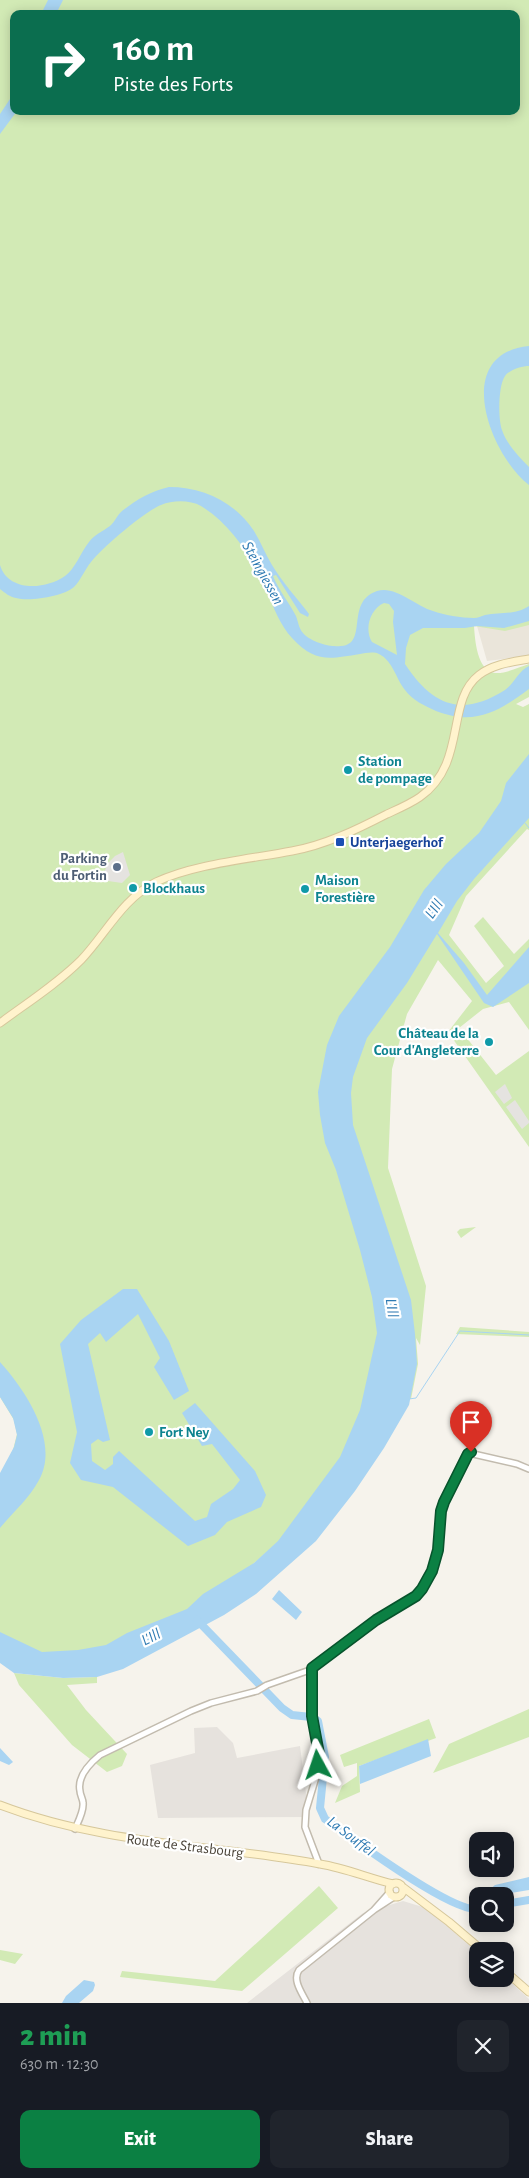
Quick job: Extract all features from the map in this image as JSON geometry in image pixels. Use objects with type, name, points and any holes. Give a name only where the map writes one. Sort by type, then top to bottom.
[{"type":"main road","points":[[0,1023],[70,970],[131,902],[144,889],[155,882],[195,870],[257,856],[292,851],[331,840],[420,796],[439,778],[449,760],[461,704],[468,687],[479,674],[497,666],[529,659]]},
{"type":"main road","name":"Route de Strasbourg","points":[[0,1805],[75,1829],[129,1839],[319,1864],[372,1878],[395,1891]]},
{"type":"main road","points":[[395,1891],[427,1906],[472,1942]]},
{"type":"main road","points":[[514,1975],[529,1985]]},
{"type":"main road","points":[[514,1978],[529,1992]]},
{"type":"street","points":[[75,1829],[82,1808],[80,1782],[82,1775],[94,1760],[191,1711],[298,1676],[312,1668],[376,1620],[416,1596],[432,1571],[438,1550],[441,1511],[468,1454],[471,1452],[529,1469]]},
{"type":"street","points":[[312,1668],[312,1718],[319,1754],[314,1785],[306,1810],[305,1827],[319,1864]]},
{"type":"street","points":[[307,2003],[296,1980],[296,1973],[395,1891]]},
{"type":"shaded area","points":[[529,621],[529,656],[487,661],[477,626]]},
{"type":"shaded area","name":"Parking du Fortin","points":[[123,852],[130,875],[122,883],[101,880],[108,863],[115,856]]},
{"type":"shaded area","points":[[505,1084],[512,1098],[504,1104],[495,1092]]},
{"type":"shaded area","points":[[515,1100],[529,1121],[522,1129],[506,1107]]},
{"type":"shaded area","points":[[217,1727],[233,1743],[237,1758],[300,1746],[309,1817],[158,1818],[150,1765],[195,1753],[194,1728]]},
{"type":"shaded area","points":[[403,1901],[426,1908],[469,1945],[469,1987],[514,1987],[514,1985],[529,1999],[529,2003],[247,2003],[363,1913]]},
{"type":"green space","points":[[0,0],[529,0],[529,625],[505,631],[474,626],[478,654],[484,667],[489,671],[495,673],[504,672],[529,664],[529,697],[516,704],[523,707],[529,704],[529,830],[527,829],[466,896],[449,935],[486,983],[504,966],[474,926],[483,917],[514,954],[529,939],[529,1030],[509,1002],[483,1009],[459,1028],[496,1075],[529,1051],[529,1147],[448,1032],[472,1001],[438,960],[407,1014],[392,1069],[388,1168],[426,1286],[420,1345],[416,1338],[418,1364],[411,1399],[384,1396],[334,1493],[212,1600],[74,1660],[0,1642],[0,1476],[13,1450],[17,1434],[14,1420],[0,1397]]},
{"type":"green space","points":[[476,1227],[461,1238],[457,1232],[460,1229]]},
{"type":"green space","points":[[460,1327],[529,1332],[529,1337],[456,1334]]},
{"type":"green space","points":[[14,1673],[63,1678],[97,1677],[97,1683],[67,1685],[86,1710],[127,1754],[122,1766],[107,1772],[72,1745],[19,1685]]},
{"type":"green space","points":[[529,1709],[529,1737],[433,1773],[449,1744]]},
{"type":"green space","points":[[429,1719],[436,1738],[359,1766],[360,1792],[335,1803],[342,1786],[357,1776],[357,1763],[344,1767],[340,1755]]},
{"type":"green space","points":[[319,1886],[338,1908],[242,1991],[120,1977],[122,1971],[215,1981]]},
{"type":"green space","points":[[0,1950],[23,1954],[15,1964],[0,1960]]},
{"type":"water","points":[[48,0],[63,0],[58,10],[43,10]]},
{"type":"water","points":[[10,99],[10,115],[14,115],[0,134],[0,114]]},
{"type":"water","points":[[529,346],[529,366],[509,372],[505,376],[501,387],[499,411],[504,435],[529,467],[529,485],[515,471],[502,452],[491,430],[485,407],[484,386],[491,367],[505,353]]},
{"type":"water","name":"Steingiessen","points":[[169,487],[206,493],[228,504],[246,521],[254,531],[280,578],[309,614],[308,617],[300,613],[276,575],[273,576],[305,636],[322,644],[346,645],[352,641],[356,634],[361,605],[367,597],[377,591],[384,590],[398,593],[433,611],[464,617],[475,618],[513,612],[529,606],[529,621],[504,628],[477,626],[465,628],[423,628],[410,635],[406,648],[405,664],[426,689],[437,698],[449,703],[461,705],[475,704],[489,699],[505,690],[529,666],[529,689],[507,704],[486,714],[474,717],[450,715],[436,711],[411,697],[402,686],[388,661],[379,654],[370,652],[331,658],[308,652],[284,628],[255,567],[232,533],[212,514],[201,506],[192,503],[181,501],[166,503],[145,514],[104,548],[89,565],[74,587],[63,593],[38,599],[22,599],[8,595],[0,589],[0,565],[4,574],[19,584],[38,586],[57,581],[72,569],[91,540],[110,526],[122,511],[144,496]],"holes":[[[384,603],[389,604],[394,611],[393,622],[397,655],[372,642],[369,631],[370,620],[375,610]]]},
{"type":"water","name":"L'Ill","points":[[529,754],[529,818],[474,879],[457,901],[438,933],[464,963],[487,995],[529,947],[529,983],[493,1007],[484,1003],[437,934],[407,983],[367,1038],[353,1077],[351,1093],[353,1125],[411,1300],[417,1364],[409,1405],[384,1448],[355,1491],[316,1541],[256,1594],[224,1615],[123,1669],[97,1677],[63,1678],[14,1673],[0,1663],[0,1632],[42,1652],[78,1650],[106,1645],[127,1633],[187,1609],[203,1594],[254,1563],[278,1541],[340,1457],[360,1410],[377,1333],[372,1297],[360,1250],[336,1170],[325,1143],[320,1115],[318,1092],[327,1045],[339,1016],[390,947],[424,890],[446,864],[479,833],[501,801],[506,783]]},
{"type":"water","points":[[123,1289],[137,1289],[169,1341],[189,1391],[174,1400],[154,1367],[160,1358],[138,1314],[106,1342],[100,1333],[88,1344],[110,1440],[103,1442],[98,1439],[91,1444],[92,1461],[105,1470],[113,1464],[113,1457],[119,1451],[195,1521],[207,1517],[211,1504],[233,1489],[240,1480],[212,1444],[202,1446],[182,1413],[195,1403],[255,1471],[266,1495],[261,1507],[227,1522],[215,1535],[188,1546],[113,1487],[81,1480],[70,1463],[77,1432],[60,1344],[81,1320]]},
{"type":"water","points":[[0,1362],[20,1387],[29,1402],[43,1434],[45,1450],[44,1465],[35,1487],[0,1528],[0,1473],[14,1447],[17,1435],[13,1418],[0,1397]]},
{"type":"water","points":[[279,1590],[302,1612],[296,1620],[272,1599]]},
{"type":"water","points":[[428,1739],[431,1756],[360,1784],[359,1766]]},
{"type":"water","points":[[0,1748],[13,1762],[9,1765],[0,1761]]},
{"type":"water","points":[[529,1877],[529,1890],[514,1893],[514,1887],[493,1887]]},
{"type":"water","points":[[84,1980],[94,1982],[93,1991],[79,2003],[62,2003],[66,1996]]},
{"type":"waterway","points":[[525,823],[529,828]]},
{"type":"waterway","points":[[409,1399],[416,1398],[460,1331],[529,1335]]},
{"type":"waterway","name":"La Souffel","points":[[197,1620],[282,1708],[292,1715],[311,1717],[318,1721],[325,1757],[320,1808],[325,1819],[425,1887],[447,1899],[469,1908]]},
{"type":"waterway","name":"La Souffel","points":[[514,1902],[529,1900]]},
{"type":"place","name":"Station de pompage","points":[[348,770]]},
{"type":"place","name":"Unterjaegerhof","points":[[340,842]]},
{"type":"place","name":"Parking du Fortin","points":[[117,867]]},
{"type":"place","name":"Blockhaus","points":[[133,888]]},
{"type":"place","name":"Maison Forestière","points":[[305,889]]},
{"type":"place","name":"Château de la Cour d'Angleterre","points":[[489,1042]]},
{"type":"place","name":"Fort Ney","points":[[149,1432]]},
{"type":"route","points":[[318,1765],[319,1754],[311,1701],[312,1668],[359,1635],[376,1620],[416,1596],[422,1589],[432,1571],[438,1550],[441,1511],[444,1502],[448,1491],[468,1454],[471,1452]]}]
